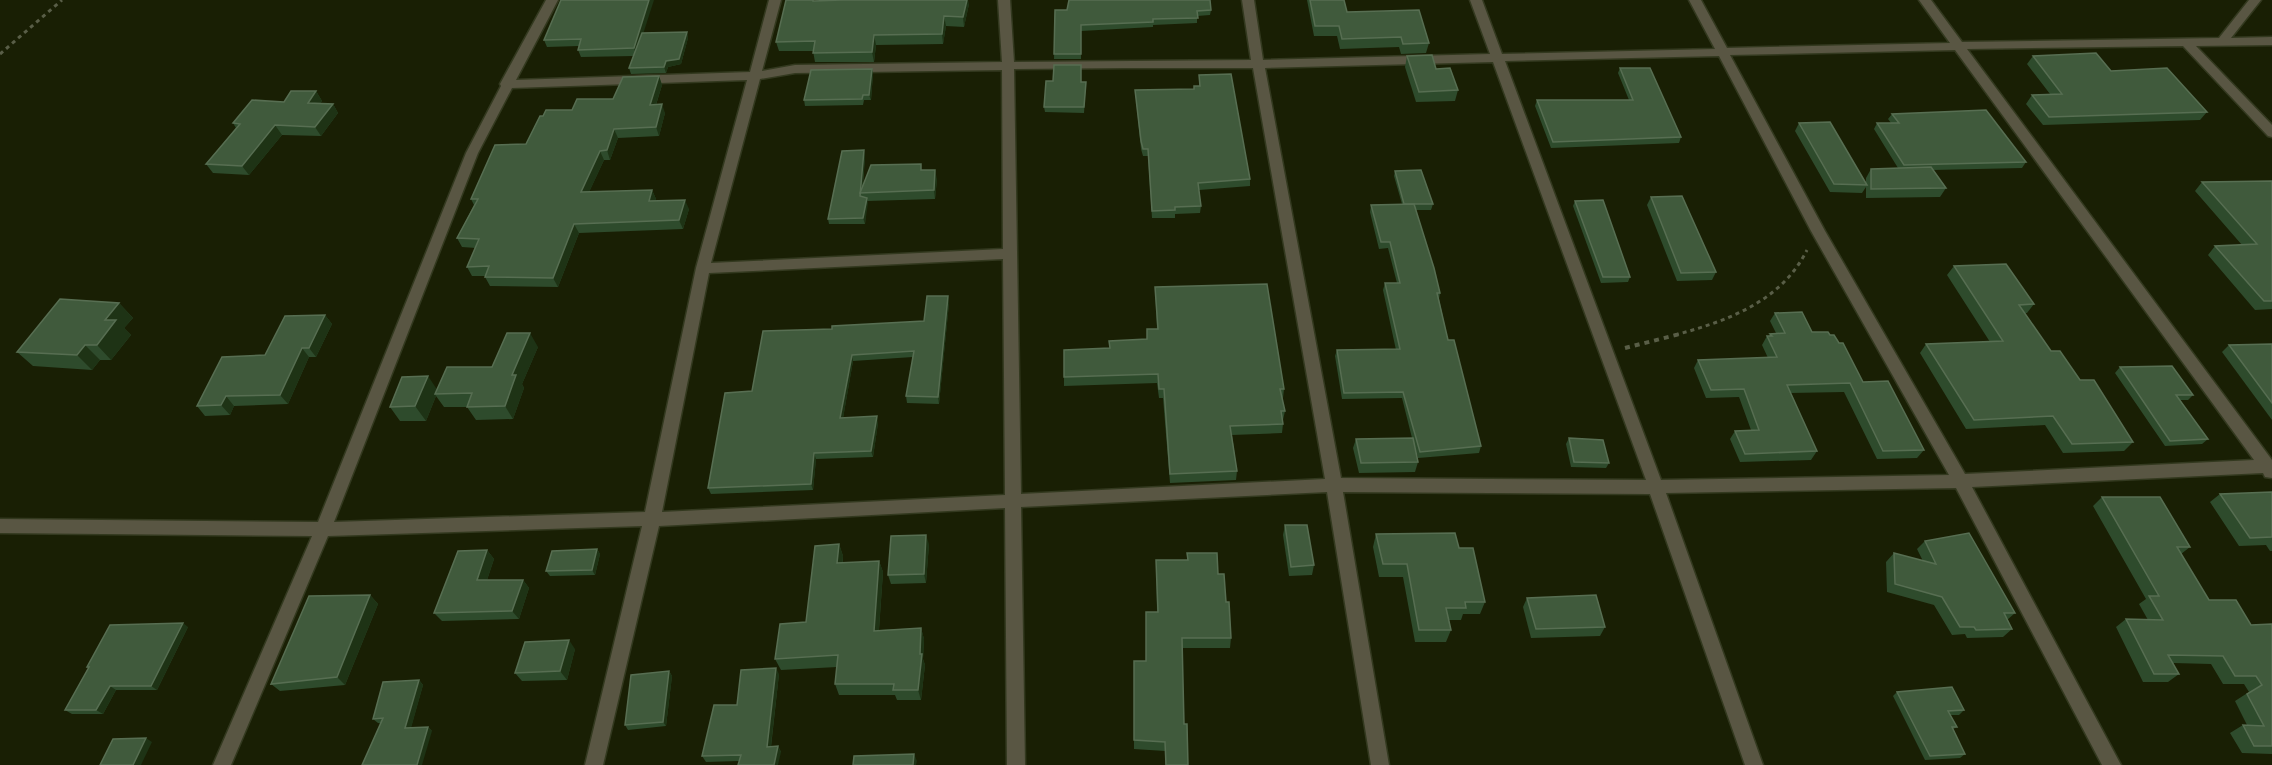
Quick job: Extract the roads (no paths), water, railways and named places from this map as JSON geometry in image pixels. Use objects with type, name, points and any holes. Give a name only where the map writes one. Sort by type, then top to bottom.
[{"type":"street","points":[[222,765],[323,529],[472,153],[552,0]]},
{"type":"street","points":[[594,765],[652,519],[703,268],[775,0]]},
{"type":"street","points":[[1004,0],[1008,66],[1016,765]]},
{"type":"street","points":[[1248,0],[1334,485],[1380,765]]},
{"type":"street","points":[[1476,0],[1656,487],[1754,765]]},
{"type":"street","points":[[1695,0],[1818,231],[1961,481],[2112,765]]},
{"type":"street","points":[[1925,0],[2270,468]]},
{"type":"street","points":[[2223,41],[2255,0]]},
{"type":"street","points":[[507,84],[754,76],[795,69],[1258,64],[1959,46],[2272,41]]},
{"type":"street","points":[[2186,42],[2272,133]]},
{"type":"street","points":[[703,268],[1010,254]]},
{"type":"street","points":[[0,526],[323,529],[652,519],[1334,485],[1656,487],[1961,481],[2270,468]]}]
